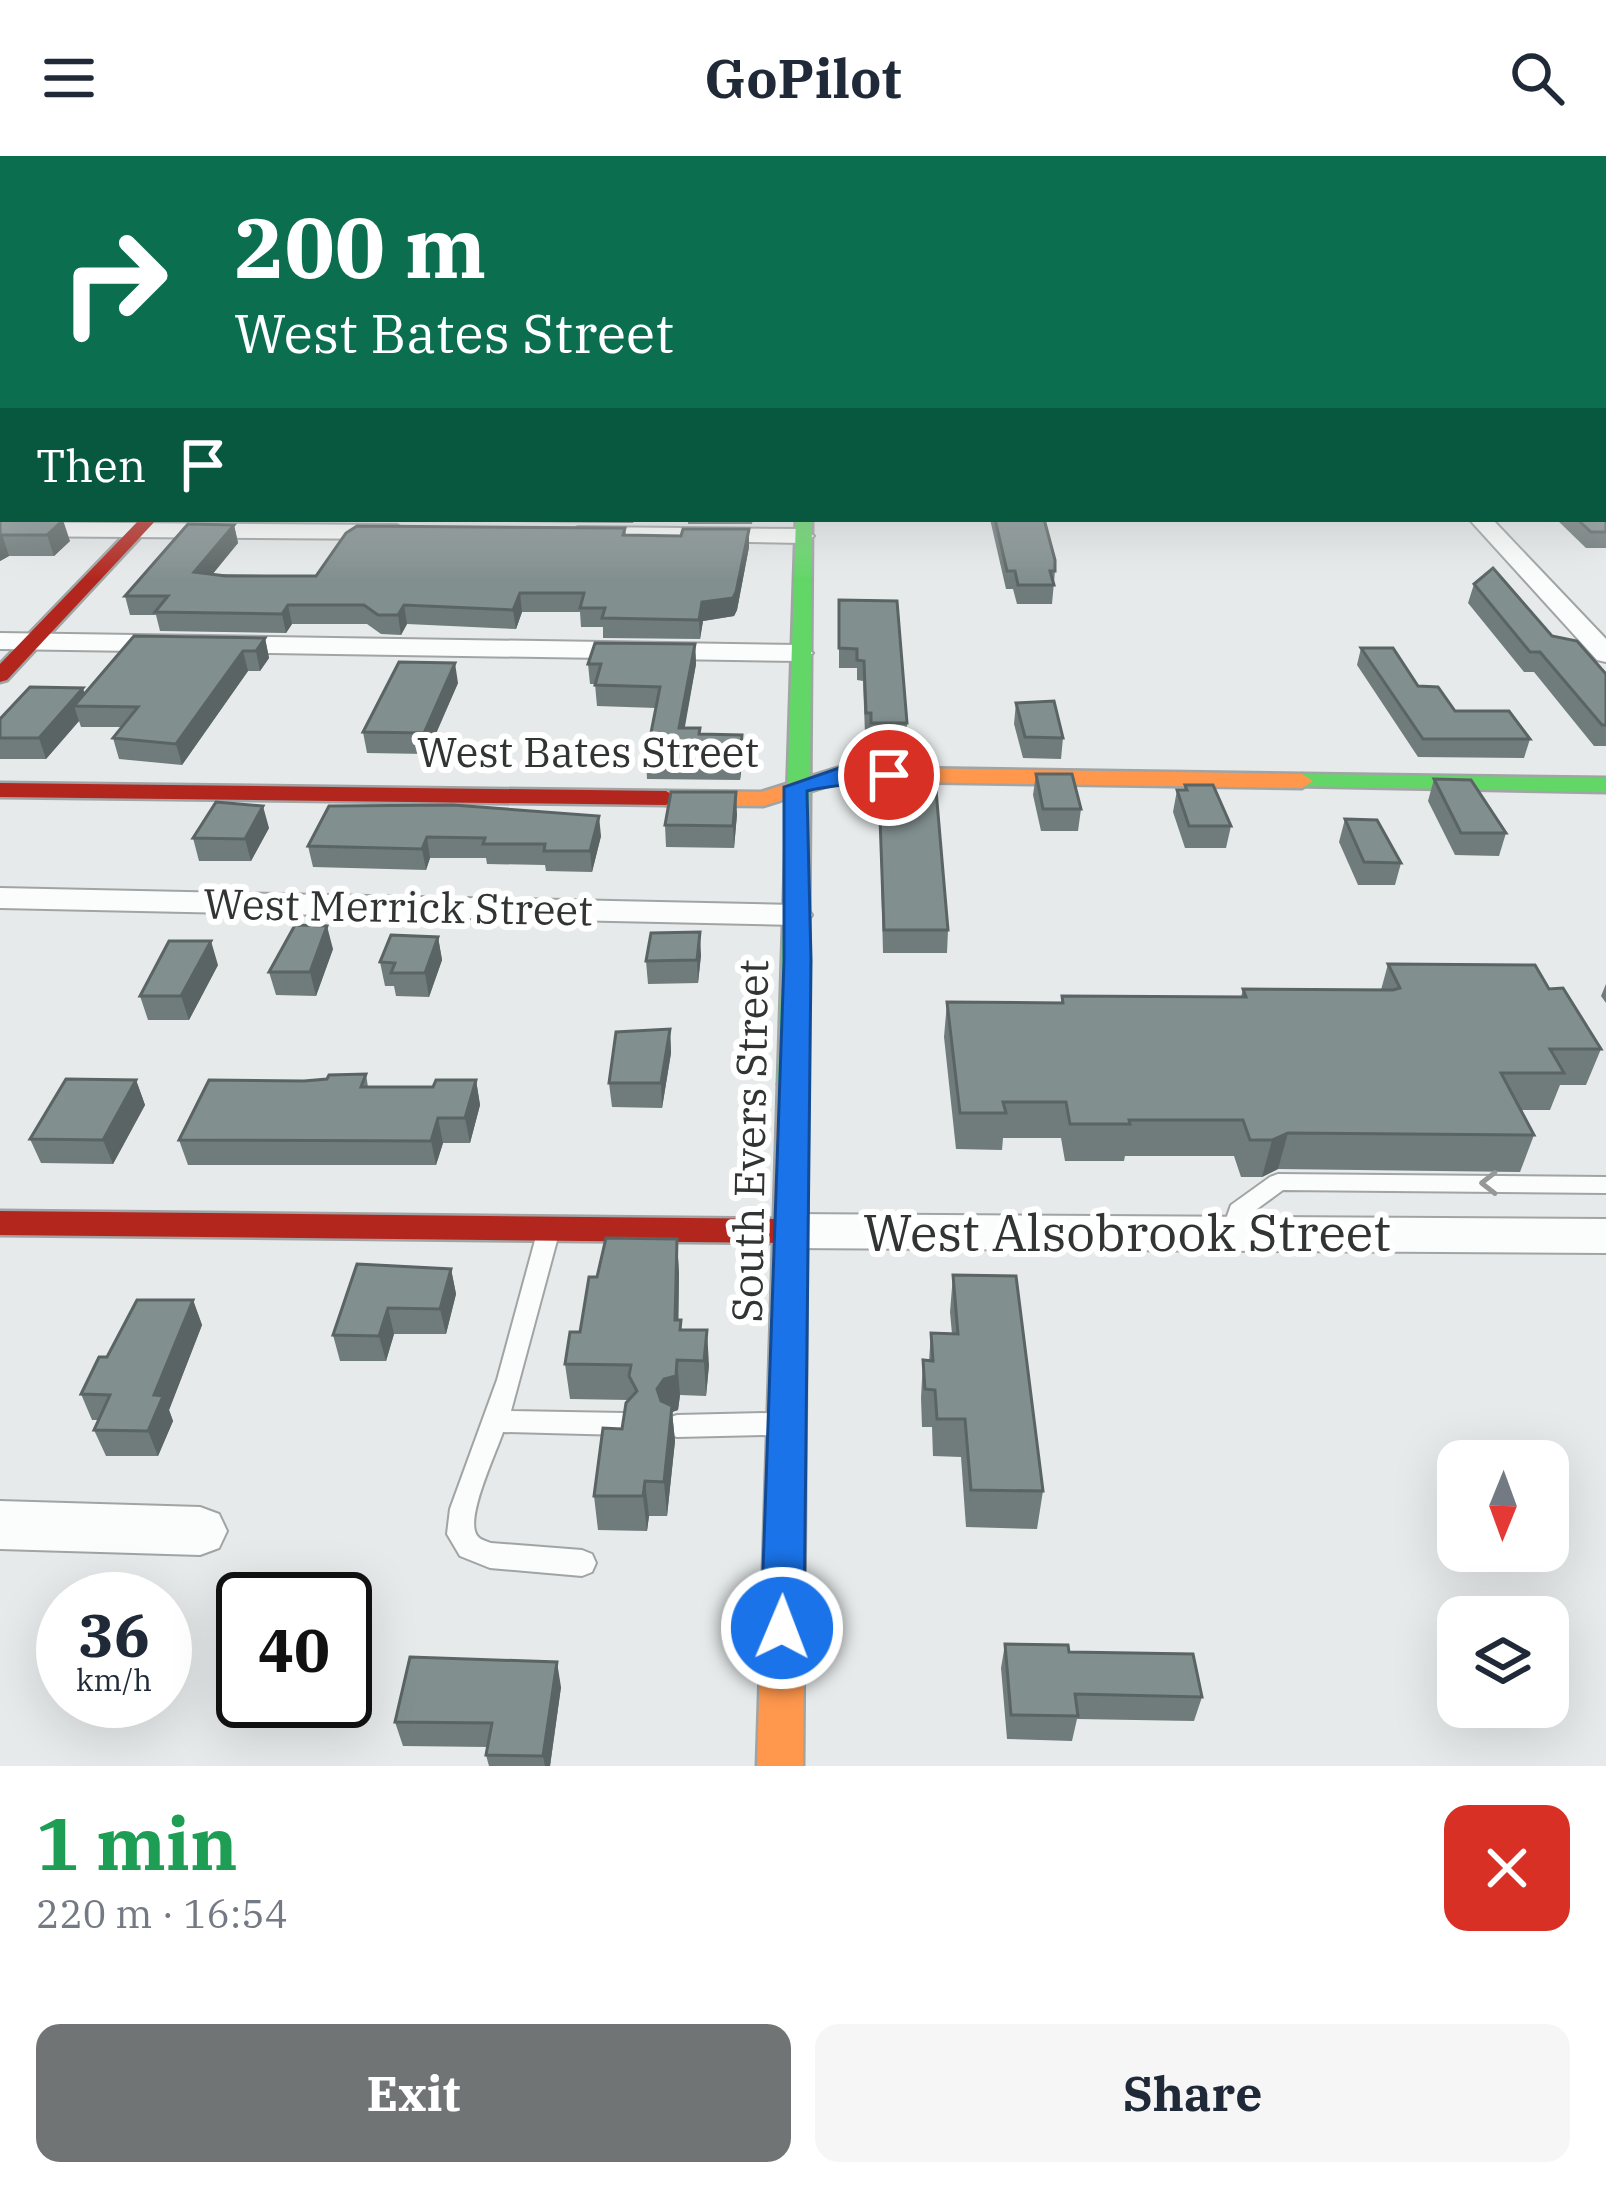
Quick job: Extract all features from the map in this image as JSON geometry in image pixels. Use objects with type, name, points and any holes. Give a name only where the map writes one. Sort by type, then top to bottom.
[{"type":"street","points":[[1483,522],[1602,646]]},
{"type":"street","points":[[0,676],[129,524]]},
{"type":"street","points":[[2,643],[129,524]]},
{"type":"street","points":[[0,530],[129,524],[430,532]]},
{"type":"street","points":[[549,533],[803,527]]},
{"type":"street","name":"South Evers Street","points":[[780,1766],[803,527]]},
{"type":"street","points":[[2,643],[35,639],[800,653]]},
{"type":"street","name":"West Bates Street","points":[[0,790],[763,799],[842,774],[1606,785]]},
{"type":"street","name":"West Merrick Street","points":[[0,898],[795,915]]},
{"type":"street","name":"West Alsobrook Street","points":[[0,1222],[1606,1236]]},
{"type":"street","points":[[0,1525],[200,1531]]},
{"type":"lane","points":[[1232,1233],[1239,1210],[1278,1182],[1606,1185]]},
{"type":"lane","points":[[549,1229],[509,1379],[463,1509],[461,1534],[470,1547],[490,1555],[582,1563]]},
{"type":"lane","points":[[493,1421],[623,1424]]},
{"type":"lane","points":[[677,1426],[786,1422]]},
{"type":"building","points":[[0,522],[61,522],[47,535],[0,535]]},
{"type":"building","points":[[996,522],[1045,522],[1055,560],[1055,571],[1050,571],[1054,585],[1018,585],[1015,571],[1007,571]]},
{"type":"building","points":[[1580,522],[1606,522],[1606,532],[1591,532]]},
{"type":"building","points":[[188,524],[234,525],[194,572],[226,576],[316,576],[346,533],[357,526],[625,528],[623,535],[681,536],[683,529],[749,529],[733,598],[702,602],[699,620],[602,618],[605,608],[580,608],[584,593],[520,593],[513,610],[404,605],[398,615],[378,615],[364,605],[288,605],[282,614],[155,612],[168,596],[125,596]]},
{"type":"building","points":[[1493,568],[1552,636],[1577,641],[1606,674],[1606,725],[1540,652],[1530,652],[1474,584]]},
{"type":"building","points":[[839,600],[897,601],[907,723],[871,723],[871,713],[866,713],[864,661],[857,660],[857,649],[839,648]]},
{"type":"building","points":[[134,636],[265,638],[256,651],[243,651],[176,744],[113,738],[138,707],[74,706]]},
{"type":"building","points":[[595,643],[695,644],[679,728],[700,728],[699,734],[742,735],[740,759],[646,758],[660,687],[595,685],[601,664],[588,664]]},
{"type":"building","points":[[1361,648],[1393,648],[1418,686],[1438,687],[1455,711],[1509,711],[1530,739],[1423,739]]},
{"type":"building","points":[[399,662],[455,663],[424,733],[363,732]]},
{"type":"building","points":[[30,687],[83,688],[39,738],[0,738],[0,719]]},
{"type":"building","points":[[1054,701],[1063,738],[1025,737],[1016,703]]},
{"type":"building","points":[[1036,774],[1072,774],[1081,809],[1043,809]]},
{"type":"building","points":[[1434,779],[1471,780],[1506,833],[1461,833]]},
{"type":"building","points":[[1185,785],[1213,785],[1231,826],[1189,826],[1177,790],[1187,790]]},
{"type":"building","points":[[879,790],[936,790],[948,930],[884,930]]},
{"type":"building","points":[[671,792],[736,792],[733,826],[665,825]]},
{"type":"building","points":[[216,802],[263,806],[245,839],[193,838]]},
{"type":"building","points":[[453,805],[599,816],[590,851],[544,851],[545,844],[483,844],[485,838],[427,837],[422,849],[308,846],[329,806]]},
{"type":"building","points":[[1345,819],[1377,820],[1401,863],[1364,862]]},
{"type":"building","points":[[295,925],[327,926],[310,972],[269,972]]},
{"type":"building","points":[[700,932],[697,960],[646,961],[651,933]]},
{"type":"building","points":[[391,935],[438,937],[425,973],[391,973],[395,963],[380,962]]},
{"type":"building","points":[[169,941],[211,941],[181,996],[140,996]]},
{"type":"building","points":[[1388,964],[1535,965],[1549,989],[1563,988],[1601,1049],[1550,1049],[1564,1073],[1501,1073],[1534,1135],[1288,1133],[1272,1140],[1250,1140],[1243,1120],[1070,1124],[1066,1102],[1003,1102],[1006,1113],[960,1113],[947,1002],[1063,1003],[1062,996],[1246,997],[1243,989],[1400,988]]},
{"type":"building","points":[[670,1029],[661,1083],[609,1083],[616,1032]]},
{"type":"building","points":[[366,1074],[361,1087],[433,1087],[436,1080],[476,1080],[465,1118],[438,1118],[431,1141],[179,1140],[209,1080],[304,1081]]},
{"type":"building","points":[[66,1079],[136,1080],[103,1140],[30,1139]]},
{"type":"building","points":[[606,1238],[677,1239],[675,1320],[681,1320],[680,1330],[707,1330],[704,1361],[677,1360],[676,1376],[664,1379],[657,1389],[661,1401],[672,1406],[664,1482],[645,1481],[643,1496],[594,1496],[603,1428],[622,1429],[626,1403],[637,1391],[629,1376],[631,1365],[565,1364],[570,1332],[580,1332],[589,1277],[597,1277]]},
{"type":"building","points":[[357,1264],[451,1269],[440,1309],[388,1308],[379,1336],[333,1335]]},
{"type":"building","points":[[953,1275],[1016,1276],[1043,1491],[971,1490],[965,1419],[937,1419],[935,1390],[925,1389],[923,1360],[933,1361],[931,1333],[958,1334]]},
{"type":"building","points":[[137,1300],[193,1300],[154,1395],[163,1396],[148,1431],[94,1430],[110,1395],[81,1394]]},
{"type":"building","points":[[1005,1644],[1068,1645],[1069,1652],[1193,1654],[1202,1697],[1075,1694],[1078,1716],[1011,1715]]},
{"type":"building","points":[[410,1657],[557,1662],[543,1756],[486,1755],[492,1723],[395,1722]]},
{"type":"traffic: fast","points":[[793,1084],[804,522]]},
{"type":"traffic: fast","points":[[1302,781],[1606,785]]},
{"type":"traffic: slow","points":[[666,798],[763,799],[841,774],[1302,781]]},
{"type":"traffic: slow","points":[[780,1766],[793,1084]]},
{"type":"traffic: jam","points":[[0,676],[146,522]]},
{"type":"traffic: jam","points":[[0,790],[666,798]]},
{"type":"traffic: jam","points":[[0,1223],[789,1231]]},
{"type":"route","points":[[782,1628],[797,960],[796,787],[842,774],[889,775]]}]
